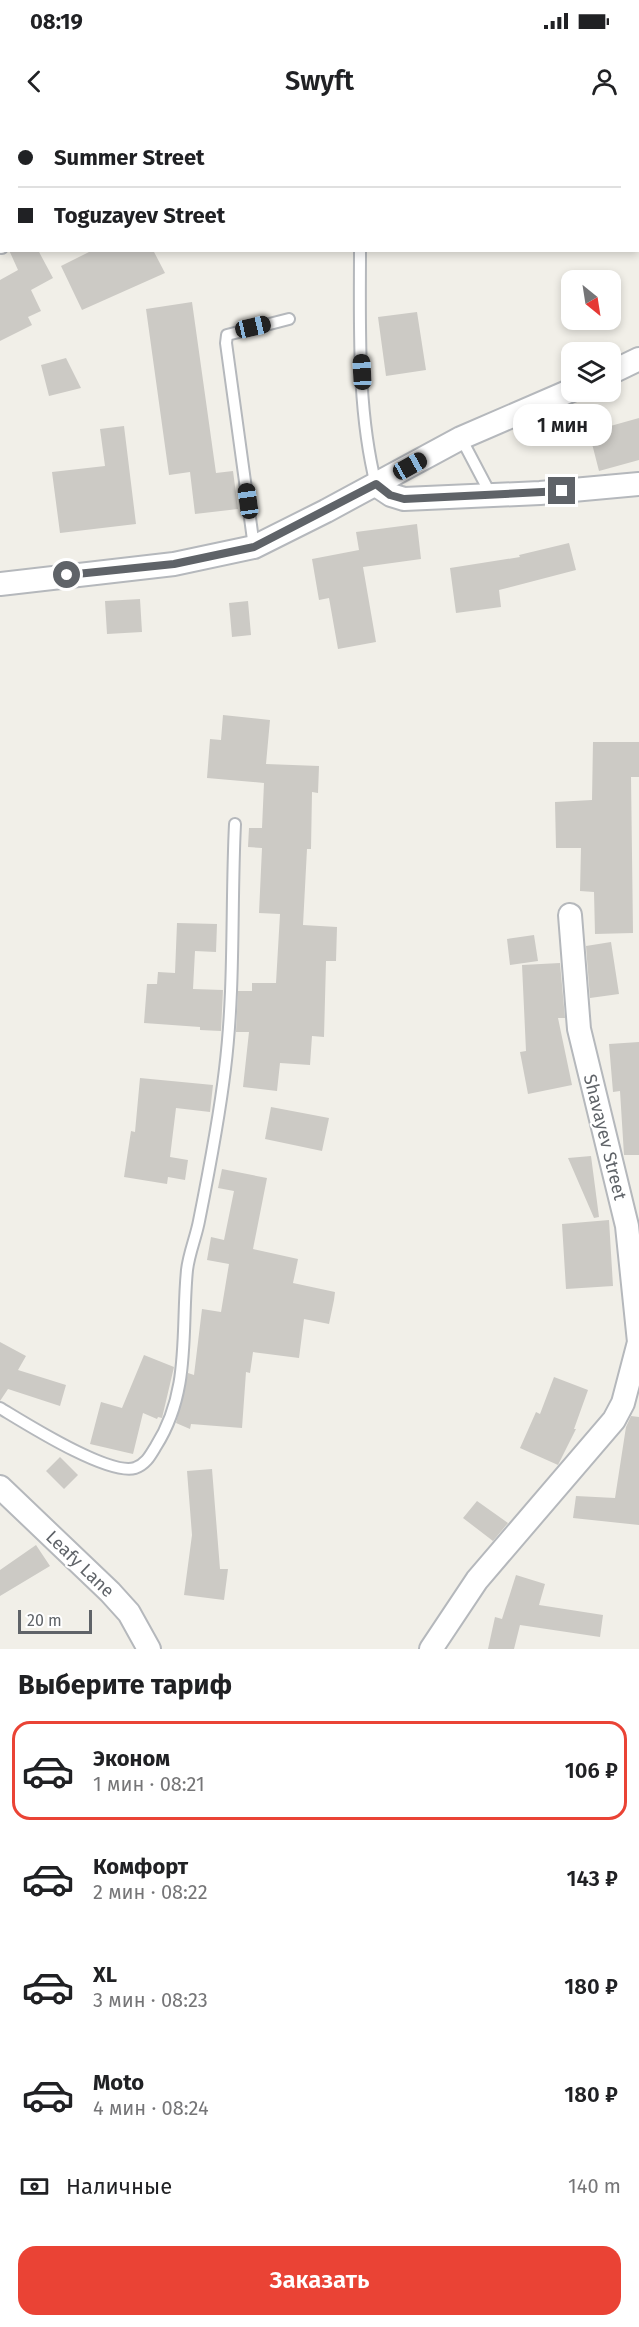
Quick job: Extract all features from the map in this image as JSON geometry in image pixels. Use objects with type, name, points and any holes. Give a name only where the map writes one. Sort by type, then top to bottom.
[{"type":"street","points":[[621,368],[639,359]]},
{"type":"street","points":[[0,584],[174,564],[254,547],[461,438],[561,395]]},
{"type":"street","points":[[376,484],[390,495],[404,499],[639,484]]},
{"type":"street","name":"Shavayev Street","points":[[431,1649],[477,1580],[614,1420],[630,1381],[639,1342],[627,1227],[579,1029],[570,915]]},
{"type":"street","name":"Leafy Lane","points":[[0,1487],[110,1592],[129,1613],[149,1649]]},
{"type":"lane","points":[[360,252],[363,395],[368,450],[376,484]]},
{"type":"lane","points":[[254,547],[227,335],[289,319]]},
{"type":"lane","points":[[461,438],[491,495]]},
{"type":"lane","points":[[0,1408],[42,1434],[118,1468],[133,1469],[146,1463],[162,1437],[178,1394],[183,1370],[187,1268],[210,1167],[225,1068],[232,990],[235,824]]},
{"type":"building","points":[[10,252],[39,252],[53,278],[31,290],[41,311],[28,317],[32,325],[0,341],[0,280],[18,270]]},
{"type":"building","points":[[89,252],[154,252],[165,273],[82,310],[61,266]]},
{"type":"building","points":[[192,302],[216,473],[233,471],[238,509],[195,514],[190,472],[169,475],[146,309]]},
{"type":"building","points":[[417,312],[426,370],[386,376],[378,317]]},
{"type":"building","points":[[66,358],[81,388],[49,396],[41,365]]},
{"type":"building","points":[[639,418],[639,460],[599,471],[589,432]]},
{"type":"building","points":[[124,426],[136,524],[60,533],[52,472],[105,466],[100,429]]},
{"type":"building","points":[[417,524],[421,559],[363,567],[376,642],[338,649],[329,598],[319,600],[312,559],[359,550],[356,532]]},
{"type":"building","points":[[569,543],[576,570],[499,590],[501,607],[456,613],[450,568],[520,557],[519,555]]},
{"type":"building","points":[[140,599],[142,632],[107,634],[105,601]]},
{"type":"building","points":[[248,601],[251,635],[232,637],[229,603]]},
{"type":"building","points":[[223,715],[270,720],[266,764],[319,766],[318,793],[312,792],[311,849],[307,849],[303,925],[337,927],[336,961],[326,961],[324,1037],[312,1036],[310,1065],[280,1063],[277,1091],[243,1087],[249,1032],[236,1032],[238,991],[252,991],[252,983],[276,983],[280,914],[259,913],[262,848],[248,847],[249,828],[262,828],[264,783],[207,778],[210,739],[221,740]]},
{"type":"building","points":[[593,742],[639,742],[639,777],[631,777],[633,933],[595,934],[594,892],[580,891],[581,848],[556,848],[555,802],[592,800]]},
{"type":"building","points":[[177,923],[217,924],[216,952],[195,951],[193,989],[223,990],[221,1031],[200,1030],[200,1027],[144,1023],[147,984],[157,984],[158,972],[175,973]]},
{"type":"building","points":[[534,935],[538,961],[510,965],[507,939]]},
{"type":"building","points":[[611,942],[619,994],[590,998],[586,946]]},
{"type":"building","points":[[560,963],[565,1018],[558,1018],[572,1085],[528,1094],[520,1052],[526,1051],[522,965]]},
{"type":"building","points":[[639,1042],[639,1155],[624,1155],[620,1091],[613,1092],[609,1044]]},
{"type":"building","points":[[140,1078],[213,1085],[210,1112],[176,1108],[170,1157],[188,1160],[185,1180],[168,1177],[167,1184],[124,1177],[131,1131],[135,1132]]},
{"type":"building","points":[[271,1107],[329,1118],[322,1151],[265,1139]]},
{"type":"building","points":[[591,1156],[599,1217],[594,1218],[568,1158]]},
{"type":"building","points":[[222,1169],[267,1178],[253,1249],[298,1259],[293,1283],[335,1292],[329,1324],[304,1319],[299,1358],[253,1352],[250,1373],[246,1372],[242,1428],[191,1424],[190,1429],[176,1423],[188,1373],[194,1375],[202,1309],[221,1312],[229,1264],[207,1260],[211,1237],[224,1240],[234,1191],[218,1188]]},
{"type":"building","points":[[609,1220],[613,1286],[566,1289],[562,1224]]},
{"type":"building","points":[[0,1342],[26,1356],[18,1370],[66,1385],[60,1406],[8,1389],[0,1401]]},
{"type":"building","points":[[144,1355],[174,1367],[162,1418],[157,1419],[143,1413],[133,1454],[90,1444],[101,1402],[122,1408]]},
{"type":"building","points":[[554,1377],[588,1390],[574,1429],[576,1429],[558,1465],[520,1448],[536,1412],[540,1414]]},
{"type":"building","points":[[631,1416],[639,1417],[639,1525],[573,1518],[576,1496],[615,1498],[626,1427]]},
{"type":"building","points":[[60,1457],[78,1475],[64,1489],[46,1471]]},
{"type":"building","points":[[212,1469],[220,1569],[228,1569],[224,1600],[184,1595],[192,1535],[187,1471]]},
{"type":"building","points":[[477,1501],[508,1523],[493,1541],[463,1518]]},
{"type":"building","points":[[36,1545],[50,1566],[0,1596],[0,1570]]},
{"type":"building","points":[[516,1575],[545,1584],[539,1605],[603,1615],[600,1637],[520,1625],[514,1649],[488,1649],[495,1617],[502,1619]]},
{"type":"route","points":[[67,575],[174,564],[254,547],[326,512],[376,484],[390,495],[404,499],[562,491]]}]
